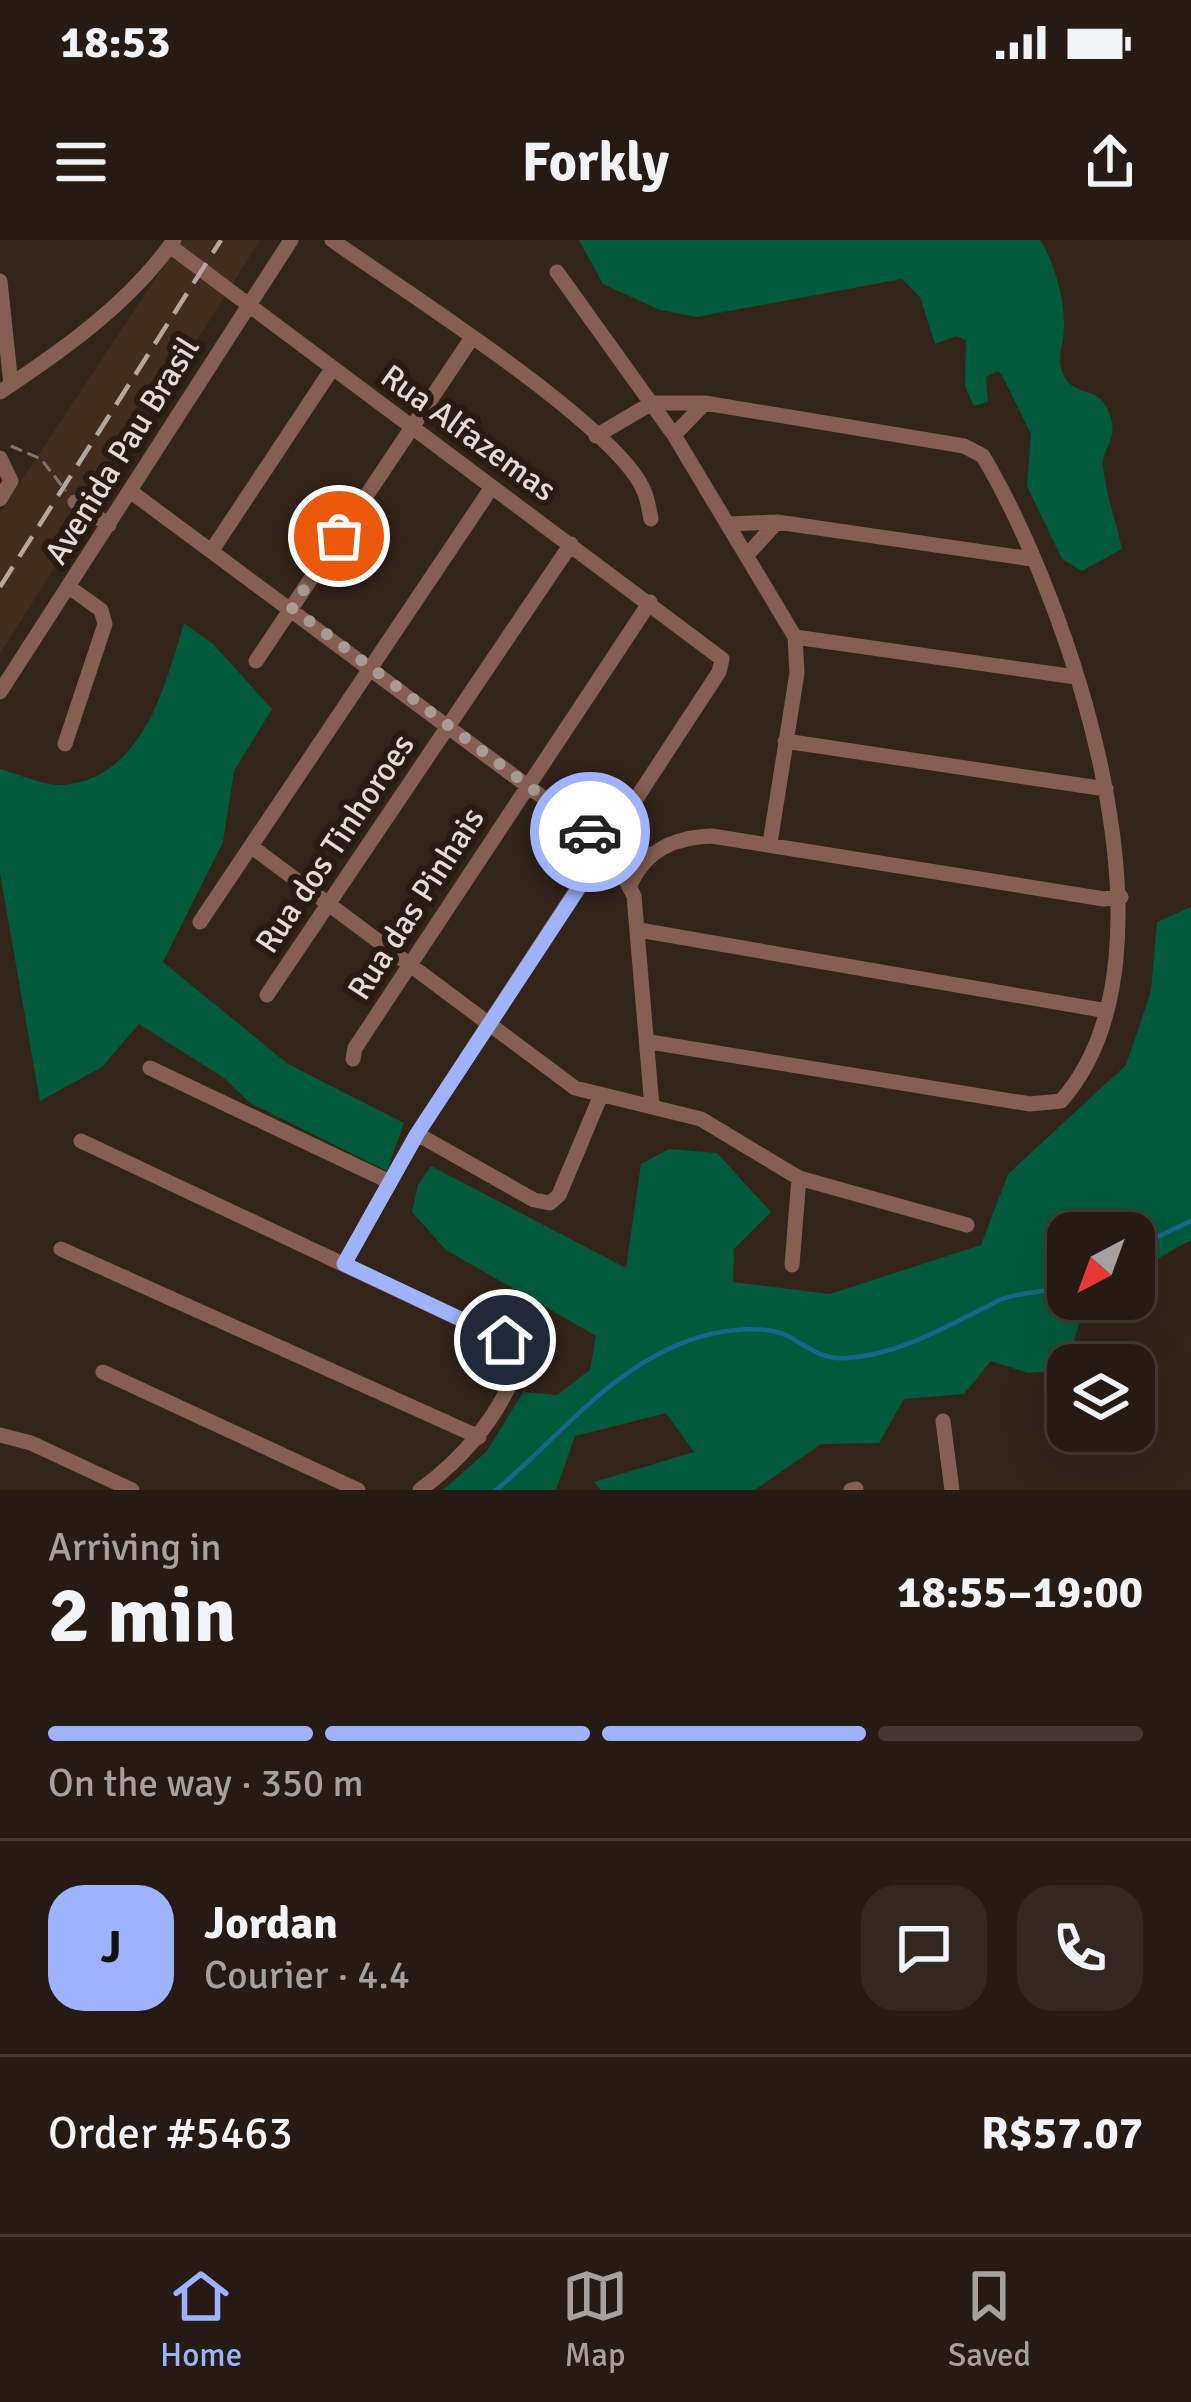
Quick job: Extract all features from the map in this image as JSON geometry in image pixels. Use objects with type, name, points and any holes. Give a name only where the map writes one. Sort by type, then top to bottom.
[{"type":"street","name":"Avenida Pau Brasil","points":[[0,692],[291,240]]},
{"type":"street","points":[[332,240],[596,436],[644,489],[651,519]]},
{"type":"street","name":"Rua Alfazemas","points":[[172,243],[247,307],[713,647],[722,659],[719,672],[622,820]]},
{"type":"street","points":[[6,388],[117,303],[172,243]]},
{"type":"street","points":[[557,272],[674,435],[795,637],[797,673],[770,843]]},
{"type":"street","points":[[0,281],[6,388]]},
{"type":"street","points":[[256,662],[471,339]]},
{"type":"street","points":[[212,550],[332,369]]},
{"type":"street","points":[[596,436],[652,403],[705,403],[974,450],[994,476],[1032,559],[1076,677],[1106,789],[1121,897],[1117,970],[1107,1011],[1084,1074],[1061,1101],[1047,1105],[650,1042]]},
{"type":"street","points":[[674,435],[705,403]]},
{"type":"street","points":[[0,458],[11,481],[0,499]]},
{"type":"street","points":[[200,922],[492,487]]},
{"type":"street","points":[[130,491],[607,845],[613,862],[631,883],[650,1042],[652,1107]]},
{"type":"street","points":[[75,502],[109,525]]},
{"type":"street","points":[[727,524],[777,522],[1032,559]]},
{"type":"street","points":[[747,556],[777,522]]},
{"type":"street","name":"Rua dos Tinhoroes","points":[[267,995],[572,544]]},
{"type":"street","points":[[65,744],[64,734],[105,624],[101,610],[69,587]]},
{"type":"street","name":"Rua das Pinhais","points":[[353,1059],[409,965],[650,602]]},
{"type":"street","points":[[795,637],[1076,677]]},
{"type":"street","points":[[785,741],[1106,789]]},
{"type":"street","points":[[344,1264],[417,1134],[622,820]]},
{"type":"street","points":[[622,820],[629,844],[649,854]]},
{"type":"street","points":[[631,883],[649,854],[690,837],[770,843],[1104,899],[1121,897]]},
{"type":"street","points":[[253,847],[566,1082],[701,1119],[799,1178],[968,1226]]},
{"type":"street","points":[[639,930],[1107,1011]]},
{"type":"street","points":[[150,1068],[390,1182]]},
{"type":"street","points":[[417,1134],[534,1200],[550,1203],[559,1195],[601,1095]]},
{"type":"street","points":[[81,1141],[515,1345],[520,1355],[517,1370],[479,1437],[420,1490]]},
{"type":"street","points":[[791,1265],[799,1178]]},
{"type":"street","points":[[61,1249],[479,1437]]},
{"type":"street","points":[[103,1372],[358,1490]]},
{"type":"street","points":[[943,1421],[952,1490]]},
{"type":"street","points":[[0,1435],[31,1443],[132,1490]]},
{"type":"path","points":[[0,444],[41,459],[75,502]]},
{"type":"shaded area","points":[[181,240],[260,240],[0,654],[0,513]]},
{"type":"green space","points":[[579,240],[1040,240],[1061,294],[1063,374],[1072,385],[1102,400],[1111,417],[1112,434],[1103,467],[1122,549],[1082,571],[1062,559],[1027,486],[1031,434],[1003,377],[998,371],[986,377],[988,402],[974,406],[965,386],[966,340],[956,336],[935,344],[920,297],[902,279],[697,317],[660,310],[603,284]]},
{"type":"green space","points":[[184,623],[213,644],[272,709],[234,771],[223,842],[163,962],[288,1064],[404,1123],[387,1171],[250,1103],[224,1078],[139,1024],[102,1067],[40,1101],[0,874],[0,769],[63,785],[90,779],[113,766],[146,725]]},
{"type":"green space","points":[[1191,907],[1191,1240],[1155,1260],[1155,1212],[1047,1212],[1047,1320],[1080,1320],[1073,1344],[1047,1344],[1047,1371],[1028,1373],[991,1361],[964,1394],[904,1399],[879,1443],[821,1444],[755,1490],[601,1490],[594,1482],[694,1452],[666,1413],[575,1436],[556,1490],[443,1490],[487,1451],[523,1392],[557,1395],[590,1370],[596,1336],[446,1250],[412,1212],[418,1185],[431,1166],[626,1268],[641,1164],[669,1149],[717,1153],[771,1212],[734,1249],[733,1282],[830,1294],[981,1245],[1008,1174],[1126,1065],[1151,991],[1157,922]]},
{"type":"waterway","points":[[1155,1238],[1191,1221]]},
{"type":"waterway","points":[[496,1490],[622,1377],[681,1343],[715,1333],[762,1330],[788,1336],[829,1357],[866,1356],[925,1337],[1006,1298],[1047,1290]]},
{"type":"railway","points":[[0,587],[221,240]]},
{"type":"way so far","points":[[339,536],[292,608],[590,832]]},
{"type":"route","points":[[505,1340],[344,1264],[417,1134],[607,845],[590,832]]}]
